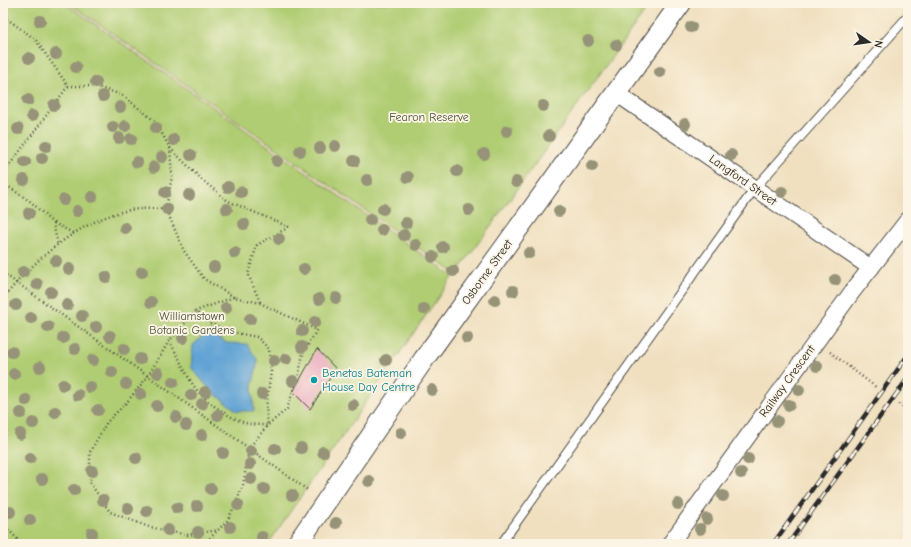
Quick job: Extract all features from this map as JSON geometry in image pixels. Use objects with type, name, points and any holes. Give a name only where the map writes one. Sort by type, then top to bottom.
[{"type":"street","name":"Osborne Street","points":[[297,544],[429,353],[681,3]]},
{"type":"street","name":"Langford Street","points":[[616,93],[871,268]]},
{"type":"street","name":"Railway Crescent","points":[[670,544],[817,340],[908,220]]},
{"type":"lane","points":[[501,544],[755,188],[908,16]]},
{"type":"path","points":[[3,18],[10,21],[35,39],[68,86]]},
{"type":"path","points":[[68,86],[95,86],[122,95],[155,121],[170,148],[201,179],[228,201],[289,228],[257,245],[248,274],[260,303]]},
{"type":"path","points":[[3,174],[68,86]]},
{"type":"path","points":[[170,148],[172,176],[166,209],[184,251],[204,279],[234,297],[260,303],[317,330],[303,353],[299,374],[287,409],[268,426],[249,448],[243,486],[228,520],[204,544]]},
{"type":"path","points":[[3,183],[31,202],[53,223],[73,233]]},
{"type":"path","points":[[3,300],[16,282],[73,233],[107,216],[131,210],[166,209]]},
{"type":"path","points":[[53,223],[58,245]]},
{"type":"path","points":[[3,273],[326,502]]},
{"type":"path","points":[[218,530],[188,535],[148,527],[110,512],[90,483],[90,452],[107,422],[127,402],[148,376],[169,340],[196,311],[234,297]]},
{"type":"path","points":[[196,311],[209,323],[232,332],[257,337],[269,349],[271,371],[266,408],[268,426]]},
{"type":"path","points":[[169,340],[197,390],[231,418],[250,424],[268,426]]},
{"type":"path","points":[[817,340],[833,356],[877,388]]},
{"type":"path","points":[[3,382],[7,429],[3,443]]},
{"type":"path","points":[[899,404],[908,412]]},
{"type":"path","points":[[3,524],[22,544]]},
{"type":"green space","name":"Williamstown Botanic Gardens","points":[[3,3],[65,3],[453,276],[268,544],[3,544]]},
{"type":"green space","name":"Fearon Reserve","points":[[69,3],[651,3],[456,274]]},
{"type":"water","points":[[207,332],[227,343],[247,344],[258,361],[252,387],[254,411],[237,411],[210,390],[191,367],[193,345]]},
{"type":"building","name":"Benetas Bateman House Day Centre","points":[[317,349],[336,369],[310,409],[293,392]]},
{"type":"railway","points":[[773,544],[908,355]]},
{"type":"railway","points":[[788,544],[908,378]]},
{"type":"place","name":"Benetas Bateman House Day Centre","points":[[314,380]]}]
